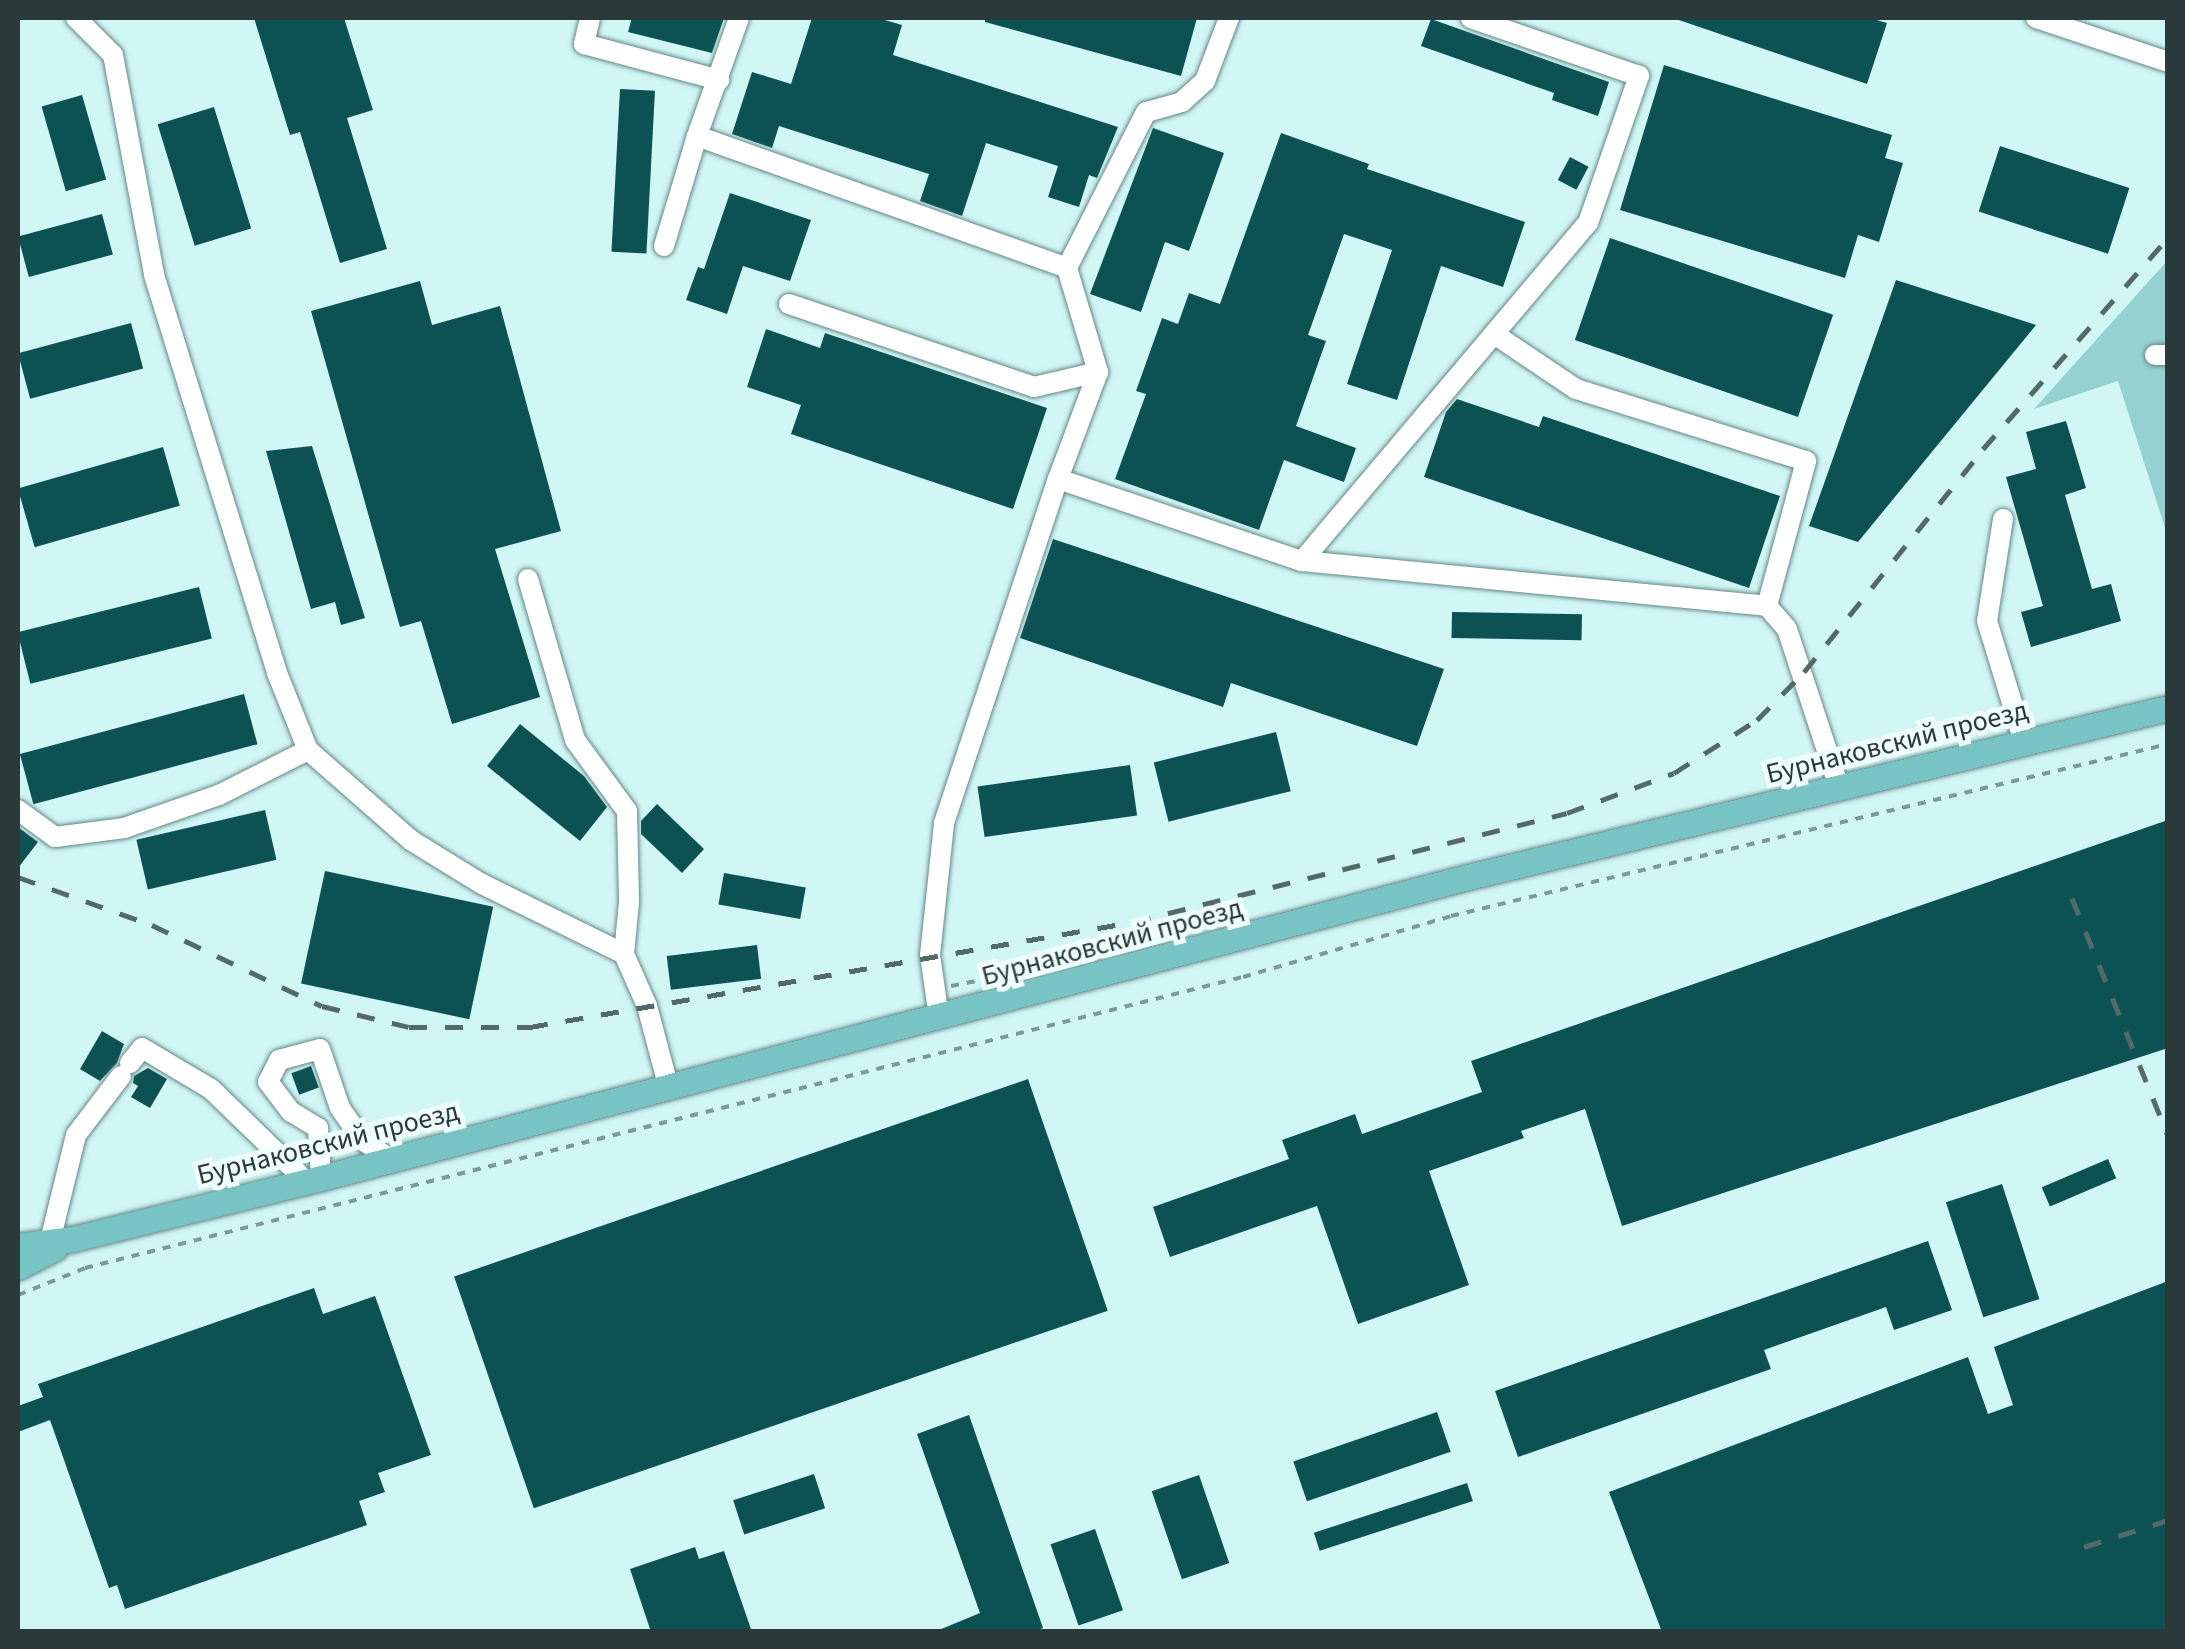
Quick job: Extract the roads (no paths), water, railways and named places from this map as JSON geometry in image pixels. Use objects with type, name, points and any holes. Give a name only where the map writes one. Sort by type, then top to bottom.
[{"type":"main road","name":"Бурнаковский проезд","points":[[18,1246],[62,1240],[314,1180],[1464,878],[2168,708]]},
{"type":"main road","name":"Бурнаковский проезд","points":[[18,1267],[62,1240]]},
{"type":"lane","points":[[76,18],[113,55],[154,275],[277,673],[308,750],[412,842],[482,884],[624,954]]},
{"type":"lane","points":[[590,18],[584,44],[719,80]]},
{"type":"lane","points":[[664,246],[697,136],[739,18]]},
{"type":"lane","points":[[940,1018],[930,955],[944,823],[1058,479],[1098,372],[1067,268],[1146,112],[1182,102],[1205,81],[1229,18]]},
{"type":"lane","points":[[1302,561],[1588,223],[1639,76],[1471,18]]},
{"type":"lane","points":[[2036,18],[2168,62]]},
{"type":"lane","points":[[697,136],[1067,268]]},
{"type":"lane","points":[[789,304],[1034,387],[1098,372]]},
{"type":"lane","points":[[1494,334],[1576,389],[1806,461],[1767,606]]},
{"type":"lane","points":[[1058,479],[1302,561],[1767,606],[1786,628],[1839,787]]},
{"type":"lane","points":[[2003,519],[1987,621],[2024,742]]},
{"type":"lane","points":[[528,579],[575,740],[628,811],[629,902],[624,954],[648,1006],[668,1085]]},
{"type":"lane","points":[[18,810],[55,837],[124,828],[219,795],[308,750]]},
{"type":"lane","points":[[62,1240],[76,1135],[142,1048],[210,1089],[314,1180]]},
{"type":"lane","points":[[314,1180],[318,1128],[291,1112],[268,1082],[279,1060],[320,1049],[340,1108],[362,1140],[390,1159]]},
{"type":"railway","points":[[18,877],[152,925],[322,1006],[409,1027],[530,1027],[1133,922],[1567,813],[1674,773],[1757,720],[1804,672],[1983,449],[2168,238]]},
{"type":"railway","points":[[2072,898],[2168,1136]]},
{"type":"railway","points":[[2084,1547],[2168,1520]]}]
